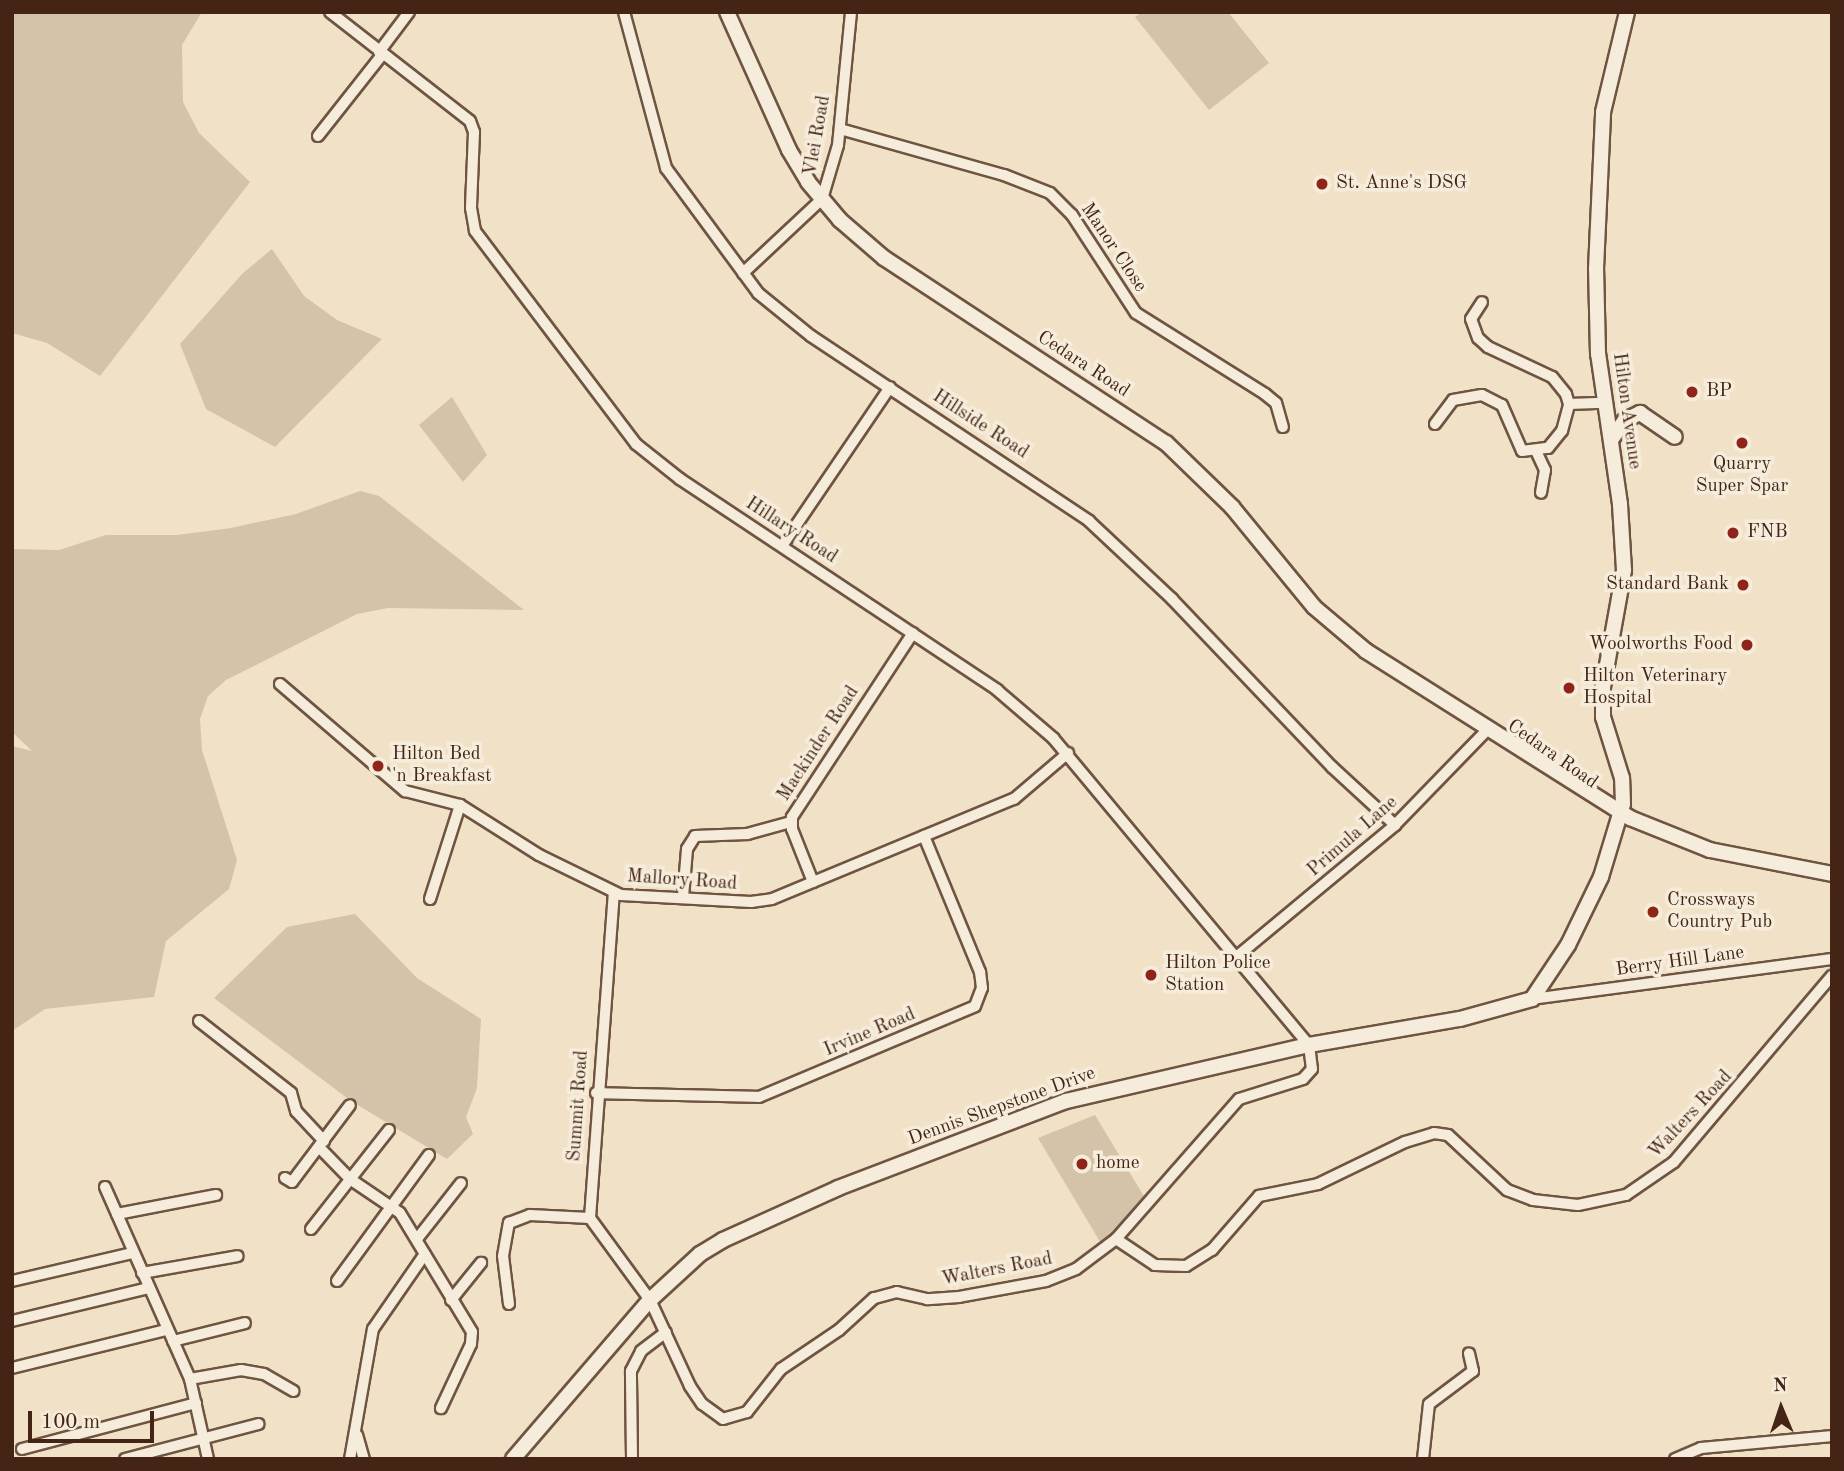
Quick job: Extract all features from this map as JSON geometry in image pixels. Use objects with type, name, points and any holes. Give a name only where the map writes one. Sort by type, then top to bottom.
[{"type":"street","name":"Hillary Road","points":[[330,12],[470,121],[474,132],[471,208],[475,231],[610,412],[661,466],[997,691],[1068,754],[1310,1045]]},
{"type":"street","points":[[318,136],[409,12]]},
{"type":"street","name":"Hillside Road","points":[[624,12],[660,156],[677,186],[743,273],[791,322],[1057,496],[1113,542],[1332,767],[1395,825]]},
{"type":"street","name":"Cedara Road","points":[[727,12],[789,150],[822,200],[884,258],[1166,443],[1232,507],[1314,607],[1366,651],[1620,818]]},
{"type":"street","name":"Vlei Road","points":[[743,273],[822,200],[839,129],[851,12]]},
{"type":"street","name":"Hilton Avenue","points":[[1620,818],[1622,778],[1604,717],[1603,687],[1624,570],[1611,440],[1603,403],[1596,269],[1602,122],[1627,12]]},
{"type":"street","name":"Manor Close","points":[[839,129],[1004,175],[1050,194],[1072,215],[1136,313],[1265,394],[1276,404],[1283,427]]},
{"type":"street","points":[[1435,424],[1453,400],[1482,395],[1502,405],[1522,451],[1537,453],[1562,432],[1569,404],[1552,377],[1488,347],[1478,338],[1471,319],[1482,302]]},
{"type":"street","points":[[782,546],[890,387]]},
{"type":"street","points":[[1569,404],[1603,403]]},
{"type":"street","points":[[1611,440],[1625,420],[1640,413],[1675,437]]},
{"type":"street","points":[[1537,453],[1545,470],[1541,493]]},
{"type":"street","name":"Mackinder Road","points":[[813,882],[791,822],[913,633]]},
{"type":"street","name":"Mallory Road","points":[[281,684],[398,787],[460,805],[614,894],[751,902],[813,882],[1026,792],[1068,754]]},
{"type":"street","name":"Cedara Road","points":[[1488,730],[1620,818]]},
{"type":"street","name":"Primula Lane","points":[[1235,958],[1395,825],[1488,730]]},
{"type":"street","points":[[1592,797],[1608,795],[1622,778]]},
{"type":"street","points":[[430,899],[460,805]]},
{"type":"street","points":[[1620,818],[1710,850],[1832,874]]},
{"type":"street","points":[[1620,818],[1713,858],[1832,883]]},
{"type":"street","points":[[1532,999],[1573,935],[1601,877],[1620,818]]},
{"type":"street","points":[[683,897],[687,849],[695,836],[747,834],[791,822]]},
{"type":"street","name":"Irvine Road","points":[[596,1093],[759,1097],[975,1006],[982,988],[980,972],[924,836]]},
{"type":"street","name":"Summit Road","points":[[590,1219],[596,1093],[614,894]]},
{"type":"street","name":"Berry Hill Lane","points":[[1532,999],[1832,959]]},
{"type":"street","name":"Walters Road","points":[[650,1300],[702,1404],[729,1420],[747,1412],[789,1362],[839,1330],[874,1298],[897,1292],[941,1299],[1046,1281],[1076,1269],[1116,1239],[1155,1265],[1186,1266],[1212,1250],[1259,1196],[1328,1180],[1405,1142],[1434,1133],[1448,1135],[1507,1190],[1533,1200],[1578,1205],[1626,1195],[1674,1162],[1832,976]]},
{"type":"street","name":"Dennis Shepstone Drive","points":[[513,1459],[650,1300],[700,1254],[723,1240],[838,1188],[1066,1101],[1310,1045],[1460,1019],[1532,999]]},
{"type":"street","points":[[199,1021],[291,1093],[296,1111],[350,1179],[400,1213],[416,1238],[473,1338],[441,1408]]},
{"type":"street","points":[[1116,1239],[1239,1099],[1308,1076],[1313,1065],[1310,1045]]},
{"type":"street","points":[[285,1178],[292,1182],[350,1105]]},
{"type":"street","points":[[311,1229],[389,1130]]},
{"type":"street","points":[[337,1281],[389,1205],[429,1155]]},
{"type":"street","points":[[416,1238],[461,1184]]},
{"type":"street","points":[[105,1187],[132,1254],[190,1379],[208,1459]]},
{"type":"street","points":[[117,1214],[216,1195]]},
{"type":"street","points":[[509,1304],[503,1256],[509,1223],[530,1215],[590,1219],[650,1300]]},
{"type":"street","points":[[12,1281],[132,1254]]},
{"type":"street","points":[[350,1459],[357,1434],[373,1329],[425,1254]]},
{"type":"street","points":[[142,1273],[238,1256]]},
{"type":"street","points":[[451,1300],[481,1263]]},
{"type":"street","points":[[12,1321],[148,1288]]},
{"type":"street","points":[[173,1340],[245,1323]]},
{"type":"street","points":[[12,1368],[166,1330]]},
{"type":"street","points":[[632,1459],[628,1405],[631,1371],[641,1351],[666,1332]]},
{"type":"street","points":[[1423,1459],[1429,1404],[1473,1371],[1469,1353]]},
{"type":"street","points":[[190,1379],[241,1370],[264,1374],[293,1391]]},
{"type":"street","points":[[22,1449],[196,1403]]},
{"type":"street","points":[[125,1459],[258,1424]]},
{"type":"street","points":[[357,1434],[364,1459]]},
{"type":"street","points":[[1675,1459],[1701,1448],[1832,1436]]},
{"type":"shaded area","points":[[12,12],[202,12],[182,45],[183,102],[199,133],[250,182],[100,376],[47,343],[12,333]]},
{"type":"shaded area","points":[[1142,12],[1228,12],[1269,63],[1209,110],[1135,17]]},
{"type":"shaded area","points":[[272,249],[304,296],[337,320],[382,339],[275,447],[206,409],[180,344],[242,274]]},
{"type":"shaded area","points":[[452,397],[487,455],[463,482],[419,425]]},
{"type":"shaded area","points":[[360,491],[379,496],[524,610],[388,608],[357,614],[226,680],[208,696],[200,719],[202,750],[237,860],[229,889],[166,941],[154,997],[45,1009],[12,1031],[12,746],[32,751],[12,732],[12,549],[59,550],[106,535],[177,535],[231,528],[296,514]]},
{"type":"shaded area","points":[[355,914],[417,978],[481,1019],[477,1088],[466,1117],[473,1134],[447,1159],[351,1101],[214,998],[287,927]]},
{"type":"shaded area","points":[[1095,1115],[1145,1198],[1102,1245],[1038,1138]]},
{"type":"place","name":"St. Anne's DSG","points":[[1322,184]]},
{"type":"place","name":"BP","points":[[1692,392]]},
{"type":"place","name":"Quarry Super Spar","points":[[1742,443]]},
{"type":"place","name":"FNB","points":[[1733,533]]},
{"type":"place","name":"Standard Bank","points":[[1743,585]]},
{"type":"place","name":"Woolworths Food","points":[[1747,645]]},
{"type":"place","name":"Hilton Veterinary Hospital","points":[[1569,688]]},
{"type":"place","name":"Hilton Bed 'n Breakfast","points":[[378,766]]},
{"type":"place","name":"Crossways Country Pub","points":[[1653,912]]},
{"type":"place","name":"Hilton Police Station","points":[[1151,975]]},
{"type":"place","name":"home","points":[[1082,1164]]}]
